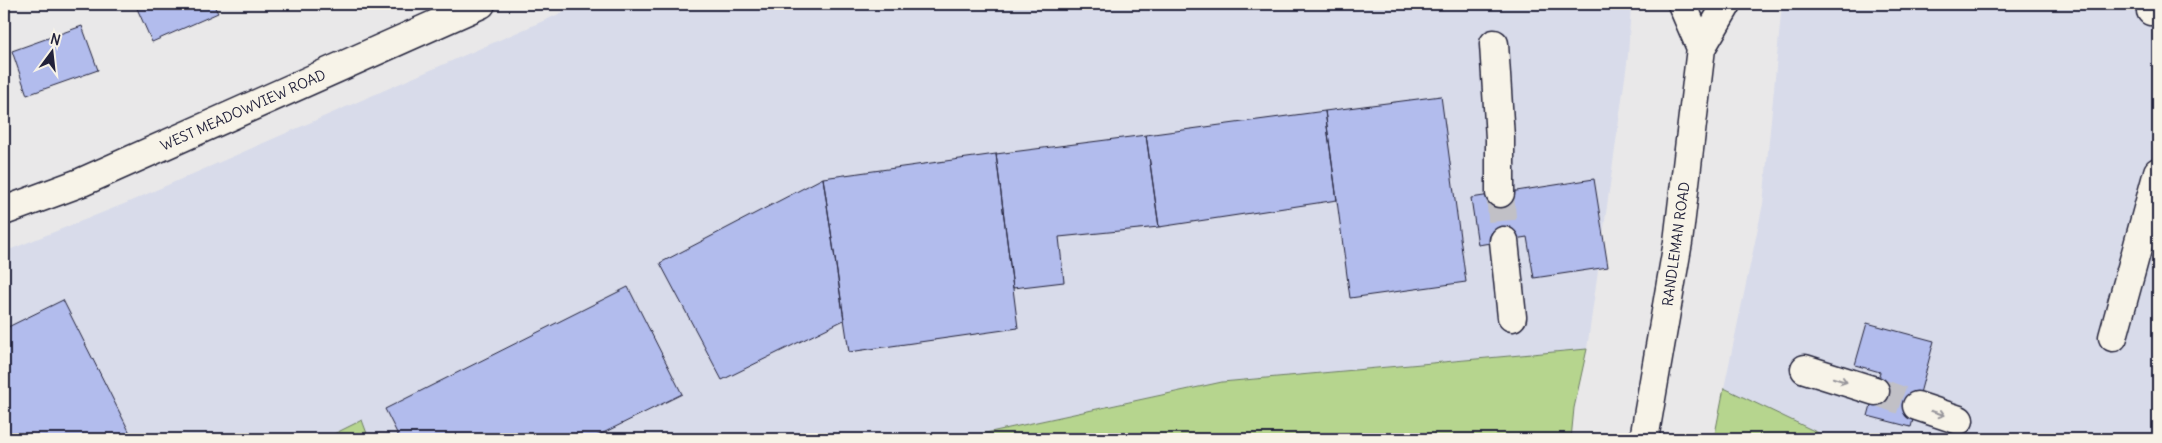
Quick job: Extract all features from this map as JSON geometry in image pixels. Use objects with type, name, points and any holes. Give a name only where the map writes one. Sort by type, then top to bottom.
[{"type":"street","name":"WEST MEADOWVIEW ROAD","points":[[4,211],[82,182],[481,4]]},
{"type":"street","points":[[1682,4],[1702,48]]},
{"type":"street","name":"RANDLEMAN ROAD","points":[[1644,439],[1678,242],[1702,48],[1727,4]]},
{"type":"street","points":[[1494,44],[1500,138],[1500,193]]},
{"type":"street","points":[[2113,336],[2158,172]]},
{"type":"street","points":[[1504,241],[1512,317]]},
{"type":"street","points":[[1804,369],[1875,391]]},
{"type":"street","points":[[1917,406],[1959,420]]},
{"type":"shaded area","points":[[582,4],[1631,4],[1628,56],[1587,349],[1222,382],[958,439],[369,439],[362,421],[324,439],[4,439],[4,252],[124,204]]},
{"type":"shaded area","points":[[1782,4],[2158,4],[2158,439],[1831,439],[1724,388],[1763,204]]},
{"type":"green space","points":[[1587,349],[1574,408],[1571,439],[958,439],[1222,382]]},
{"type":"green space","points":[[1724,388],[1831,439],[1714,439]]},
{"type":"green space","points":[[362,420],[369,439],[324,439]]},
{"type":"building","points":[[135,4],[213,4],[218,13],[152,42]]},
{"type":"building","points":[[82,26],[98,70],[27,95],[12,51]]},
{"type":"building","points":[[1441,96],[1466,282],[1350,298],[1325,111]]},
{"type":"building","points":[[1325,111],[1337,200],[1159,227],[1146,135]]},
{"type":"building","points":[[1146,135],[1159,227],[1059,237],[1064,282],[1013,288],[996,154]]},
{"type":"building","points":[[996,154],[1018,328],[849,352],[823,178]]},
{"type":"building","points":[[823,178],[844,320],[722,380],[660,263]]},
{"type":"building","points":[[1594,179],[1608,267],[1534,278],[1527,237],[1478,245],[1471,198]]},
{"type":"building","points":[[628,287],[682,394],[591,439],[400,439],[385,409]]},
{"type":"building","points":[[63,300],[133,439],[4,439],[4,329]]},
{"type":"building","points":[[1867,323],[1934,341],[1911,427],[1868,416],[1880,372],[1855,365]]},
{"type":"tunnel","points":[[1500,193],[1504,241]]},
{"type":"tunnel","points":[[1875,391],[1917,406]]}]
